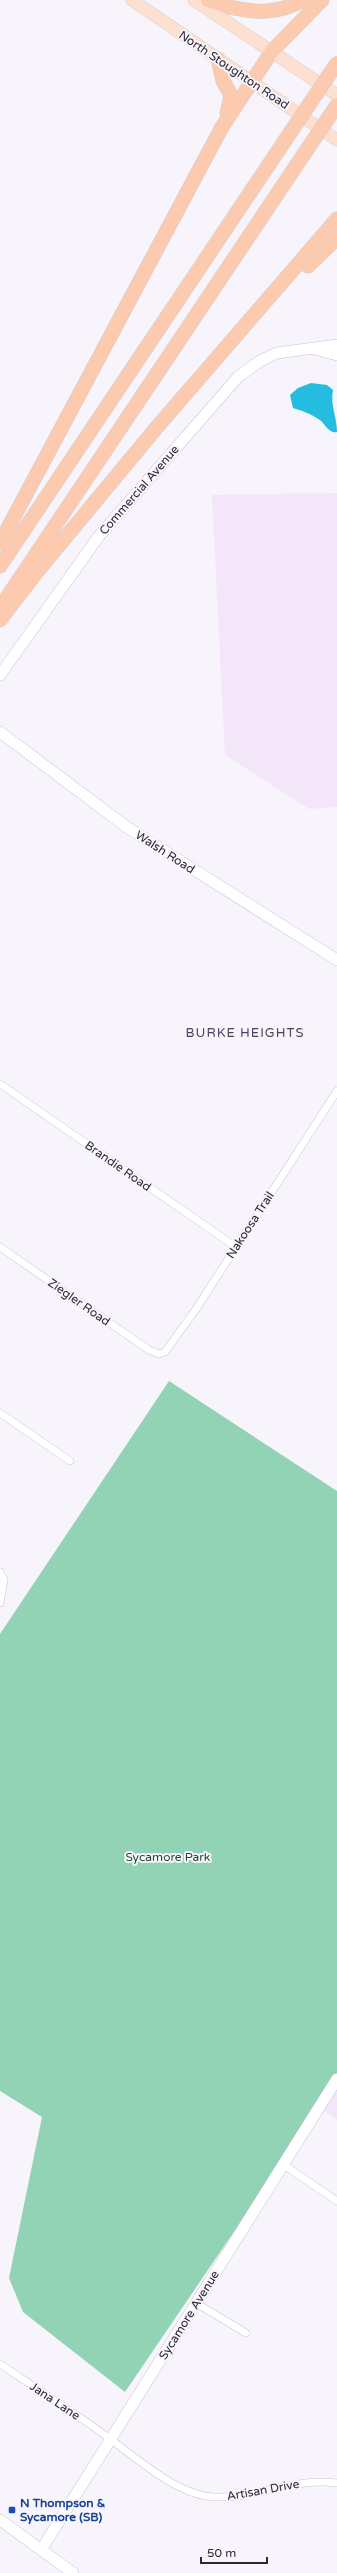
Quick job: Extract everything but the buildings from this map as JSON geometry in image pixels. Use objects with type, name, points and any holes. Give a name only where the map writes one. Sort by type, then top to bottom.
[{"type":"highway","points":[[208,0],[254,12],[271,11],[292,6],[302,0]]},
{"type":"highway","points":[[0,543],[222,127],[251,81],[272,52],[322,0]]},
{"type":"highway","points":[[218,59],[223,81],[231,96],[222,127]]},
{"type":"highway","points":[[0,566],[337,64]]},
{"type":"highway","points":[[0,608],[337,105]]},
{"type":"highway","points":[[0,620],[36,573],[158,427],[337,219]]},
{"type":"highway","points":[[254,317],[337,238]]},
{"type":"main road","name":"North Stoughton Road","points":[[132,0],[337,140]]},
{"type":"main road","points":[[194,0],[337,95]]},
{"type":"street","name":"Commercial Avenue","points":[[0,675],[99,536],[238,377],[271,355],[291,350],[337,345]]},
{"type":"street","name":"Commercial Avenue","points":[[312,348],[337,355]]},
{"type":"street","name":"Walsh Road","points":[[0,732],[128,828],[337,960]]},
{"type":"street","name":"Brandie Road","points":[[0,1084],[236,1247]]},
{"type":"street","name":"Nakoosa Trail","points":[[159,1354],[172,1345],[337,1091]]},
{"type":"street","name":"Ziegler Road","points":[[0,1247],[149,1350],[159,1354]]},
{"type":"street","points":[[0,1413],[70,1461]]},
{"type":"street","points":[[0,1572],[4,1580],[0,1603]]},
{"type":"street","name":"Sycamore Avenue","points":[[40,2550],[337,2079]]},
{"type":"street","points":[[284,2165],[337,2201]]},
{"type":"street","points":[[196,2303],[246,2333]]},
{"type":"street","name":"Jana Lane","points":[[0,2364],[110,2439]]},
{"type":"street","name":"Artisan Drive","points":[[110,2439],[154,2471],[188,2490],[206,2496],[245,2495],[311,2482],[337,2483]]},
{"type":"street","points":[[0,2520],[73,2573]]},
{"type":"shaded area","points":[[337,493],[337,807],[309,809],[225,755],[212,495]]},
{"type":"shaded area","points":[[337,2079],[337,2120],[319,2107]]},
{"type":"green space","name":"Sycamore Park","points":[[169,1381],[337,1491],[337,2080],[125,2392],[23,2312],[9,2278],[42,2117],[0,2091],[0,1634]]},
{"type":"water","points":[[311,383],[327,385],[333,390],[332,401],[337,432],[332,432],[329,430],[320,420],[313,416],[293,408],[290,395],[298,388]]},
{"type":"place","name":"N Thompson & Sycamore (SB)","points":[[12,2510]]},
{"type":"district","name":"BURKE HEIGHTS","points":[[245,1033]]}]
